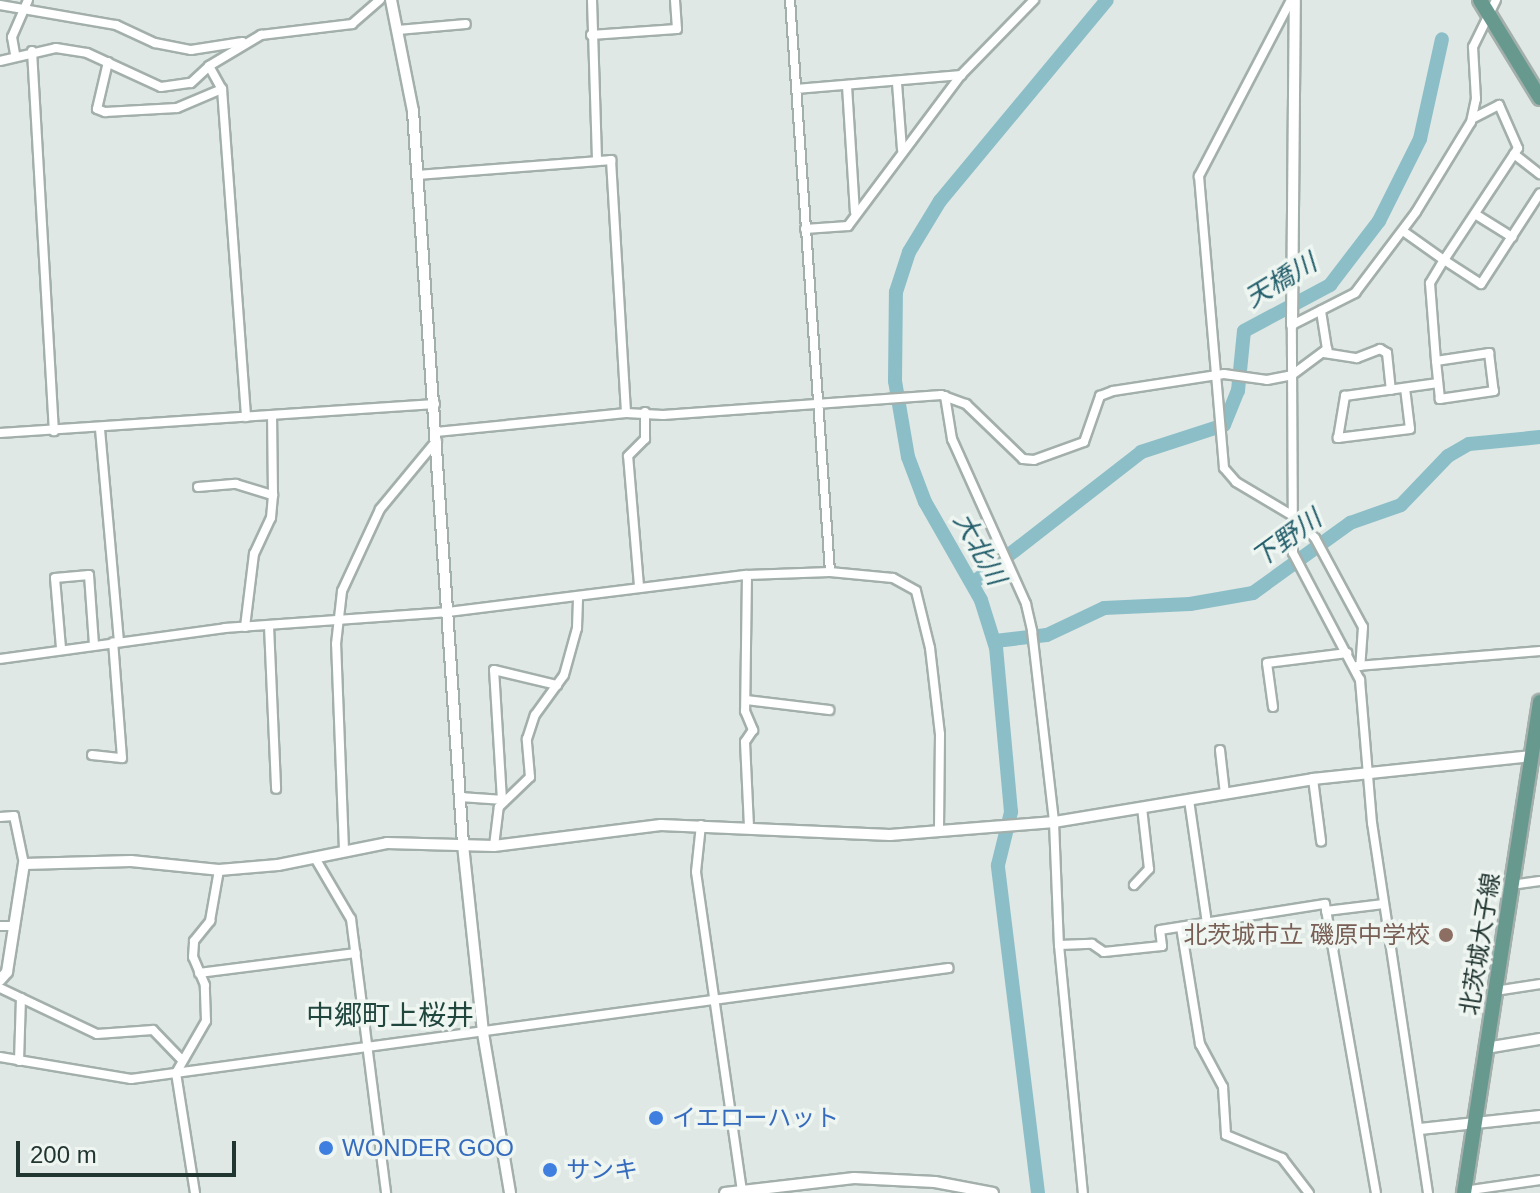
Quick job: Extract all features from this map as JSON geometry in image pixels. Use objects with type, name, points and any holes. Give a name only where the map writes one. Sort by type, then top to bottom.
[{"type":"main road","points":[[1480,0],[1540,98]]},
{"type":"main road","name":"北茨城大子線","points":[[1464,1192],[1540,702]]},
{"type":"street","points":[[0,5],[27,5],[116,25],[155,43],[191,50],[250,40],[277,30],[352,24],[380,0]]},
{"type":"street","points":[[391,0],[418,175],[463,845],[483,1033],[510,1193]]},
{"type":"street","points":[[592,0],[592,99],[599,116],[597,160]]},
{"type":"street","points":[[591,35],[677,29],[675,0]]},
{"type":"street","points":[[790,0],[830,572]]},
{"type":"street","points":[[805,229],[848,226],[855,212],[961,75],[1034,0]]},
{"type":"street","points":[[1293,0],[1291,310],[1296,562],[1357,666]]},
{"type":"street","points":[[1293,0],[1265,57],[1200,166],[1215,374],[1227,474],[1293,516],[1315,538],[1363,627],[1357,666],[1362,691],[1368,774],[1384,904],[1428,1193]]},
{"type":"street","points":[[1292,325],[1365,284],[1403,231],[1472,119],[1473,47],[1496,0]]},
{"type":"street","points":[[15,54],[12,37],[27,5]]},
{"type":"street","points":[[398,30],[466,24]]},
{"type":"street","points":[[0,61],[32,51],[75,50],[161,87],[191,83],[209,66],[250,40]]},
{"type":"street","points":[[32,51],[54,431]]},
{"type":"street","points":[[108,62],[97,109],[105,112],[177,108],[222,89]]},
{"type":"street","points":[[209,66],[222,89],[246,417]]},
{"type":"street","points":[[796,89],[897,83],[961,75]]},
{"type":"street","points":[[897,83],[902,151]]},
{"type":"street","points":[[847,86],[855,212]]},
{"type":"street","points":[[1436,361],[1489,353],[1494,391],[1440,399],[1436,361],[1430,283],[1518,148],[1499,105],[1472,119]]},
{"type":"street","points":[[1514,154],[1540,174]]},
{"type":"street","points":[[418,175],[611,160],[626,413]]},
{"type":"street","points":[[1403,231],[1481,284],[1540,193]]},
{"type":"street","points":[[1475,214],[1512,237]]},
{"type":"street","points":[[1321,310],[1324,353]]},
{"type":"street","points":[[344,850],[336,644],[343,622],[342,591],[380,509],[437,436],[626,413],[663,415],[943,396],[966,404],[1028,461],[1084,442],[1100,396],[1215,374],[1267,380],[1292,375],[1324,353],[1357,358],[1380,349],[1387,353],[1391,390]]},
{"type":"street","points":[[1405,388],[1410,429],[1338,438],[1345,396],[1438,383]]},
{"type":"street","points":[[943,396],[952,439],[1003,554],[1033,636],[1083,1193]]},
{"type":"street","points":[[0,433],[100,429],[435,404]]},
{"type":"street","points":[[639,586],[628,456],[645,439],[645,412]]},
{"type":"street","points":[[245,627],[254,554],[271,518],[272,415]]},
{"type":"street","points":[[92,755],[122,758],[100,429]]},
{"type":"street","points":[[198,487],[236,484],[273,495]]},
{"type":"street","points":[[0,659],[61,648],[245,627],[448,612],[747,575],[830,572],[893,578],[916,591],[930,648],[940,734],[943,830]]},
{"type":"street","points":[[61,648],[55,578],[89,575],[94,644]]},
{"type":"street","points":[[747,575],[746,700],[753,730],[745,742],[749,828]]},
{"type":"street","points":[[494,846],[499,807],[530,777],[527,739],[535,715],[557,685],[577,628],[578,597]]},
{"type":"street","points":[[269,626],[276,789]]},
{"type":"street","points":[[1357,666],[1540,651]]},
{"type":"street","points":[[1273,707],[1267,663],[1347,653]]},
{"type":"street","points":[[505,800],[494,670],[557,685]]},
{"type":"street","points":[[746,700],[829,710]]},
{"type":"street","points":[[1220,750],[1225,794]]},
{"type":"street","points":[[24,864],[131,861],[219,870],[315,858],[387,843],[494,846],[626,827],[701,825],[890,835],[1051,822],[1313,779],[1532,756]]},
{"type":"street","points":[[1313,779],[1321,841]]},
{"type":"street","points":[[460,797],[505,800]]},
{"type":"street","points":[[1189,800],[1207,923]]},
{"type":"street","points":[[1134,885],[1149,869],[1142,808]]},
{"type":"street","points":[[0,817],[14,816],[24,864],[7,972],[0,980]]},
{"type":"street","points":[[701,825],[696,872],[742,1192]]},
{"type":"street","points":[[315,858],[351,919],[386,1193]]},
{"type":"street","points":[[195,1193],[176,1073],[206,1021],[205,985],[199,973],[194,941],[210,921],[219,870]]},
{"type":"street","points":[[1511,885],[1540,881]]},
{"type":"street","points":[[1059,945],[1092,944],[1104,952],[1162,946],[1160,930],[1325,904],[1376,1193]]},
{"type":"street","points":[[1326,911],[1384,904]]},
{"type":"street","points":[[0,926],[15,926]]},
{"type":"street","points":[[1181,927],[1200,1044],[1223,1087],[1226,1135],[1282,1158],[1309,1193]]},
{"type":"street","points":[[199,973],[356,953]]},
{"type":"street","points":[[0,1057],[103,1077],[176,1073],[483,1033],[716,997],[949,968]]},
{"type":"street","points":[[1495,991],[1540,984]]},
{"type":"street","points":[[0,988],[97,1034],[153,1030],[182,1060]]},
{"type":"street","points":[[19,1061],[21,998]]},
{"type":"street","points":[[1486,1048],[1540,1039]]},
{"type":"street","points":[[1420,1129],[1540,1116]]},
{"type":"street","points":[[725,1193],[854,1178],[985,1192]]},
{"type":"street","points":[[1464,1192],[1540,1180]]},
{"type":"street","points":[[1527,1182],[1528,1193]]},
{"type":"waterway","name":"大北川","points":[[1038,1193],[998,865],[1011,812],[996,648],[981,600],[925,502],[908,457],[895,381],[896,292],[909,252],[940,201],[1107,0]]},
{"type":"waterway","name":"天橋川","points":[[973,583],[1141,452],[1224,425],[1238,391],[1244,331],[1330,285],[1379,221],[1420,139],[1442,39]]},
{"type":"waterway","name":"下野川","points":[[995,641],[1047,635],[1104,608],[1190,604],[1253,593],[1350,523],[1401,505],[1448,456],[1469,444],[1540,437]]},
{"type":"place","name":"北茨城市立 磯原中学校","points":[[1446,935]]},
{"type":"place","name":"イエローハット","points":[[656,1118]]},
{"type":"place","name":"WONDER GOO","points":[[326,1148]]},
{"type":"place","name":"サンキ","points":[[550,1170]]},
{"type":"district","name":"中郷町上桜井","points":[[390,1016]]}]
